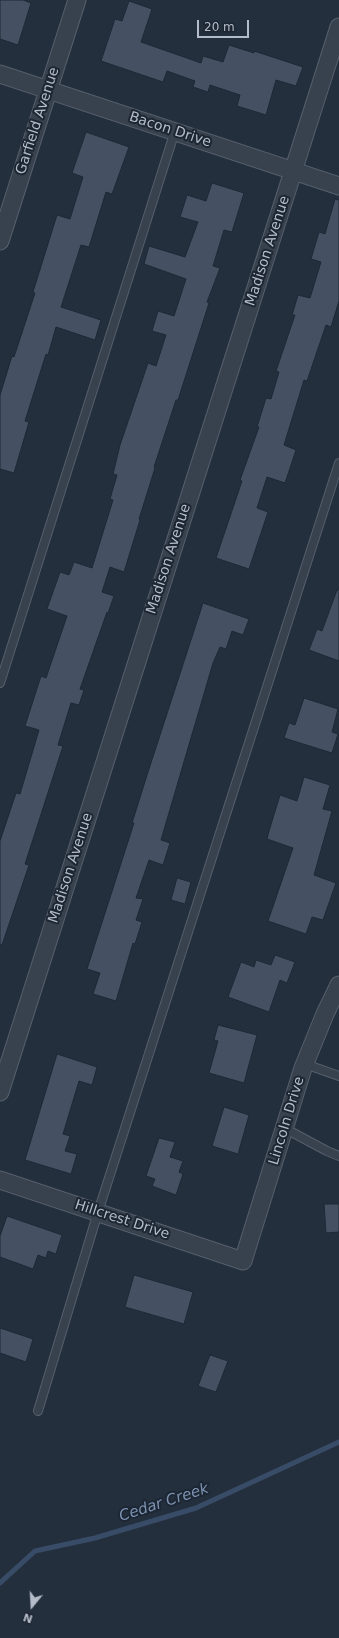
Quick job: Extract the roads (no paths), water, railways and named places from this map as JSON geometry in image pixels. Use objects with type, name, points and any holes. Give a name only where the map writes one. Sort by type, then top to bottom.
[{"type":"street","name":"Garfield Avenue","points":[[0,241],[77,0]]},
{"type":"street","name":"Madison Avenue","points":[[0,1092],[339,27]]},
{"type":"street","name":"Bacon Drive","points":[[0,74],[339,186]]},
{"type":"street","name":"Lincoln Drive","points":[[243,1260],[305,1064],[324,1014],[339,985]]},
{"type":"street","name":"Hillcrest Drive","points":[[0,1180],[243,1260]]},
{"type":"lane","points":[[0,682],[175,131]]},
{"type":"lane","points":[[38,1411],[98,1212],[339,464]]},
{"type":"lane","points":[[305,1064],[339,1076]]},
{"type":"lane","points":[[284,1128],[339,1156]]},
{"type":"waterway","name":"Cedar Creek","points":[[0,1583],[35,1551],[95,1538],[196,1508],[339,1442]]}]
